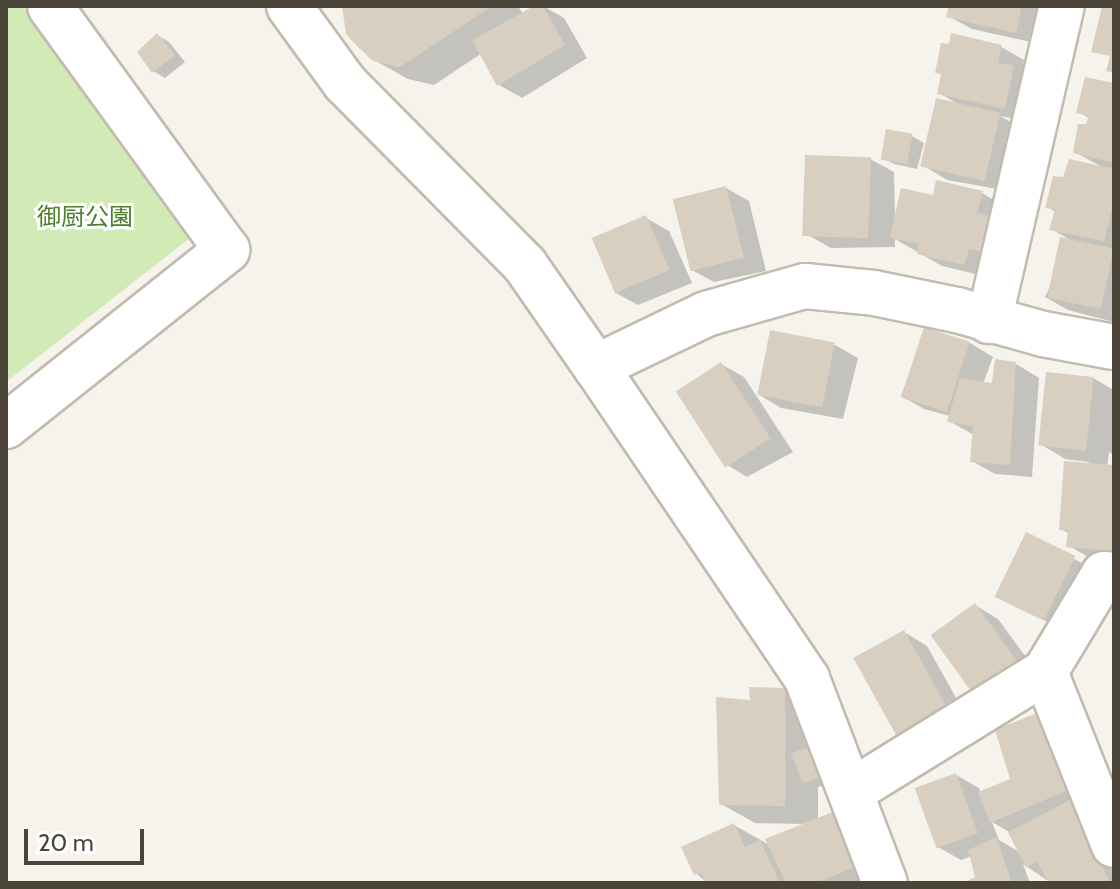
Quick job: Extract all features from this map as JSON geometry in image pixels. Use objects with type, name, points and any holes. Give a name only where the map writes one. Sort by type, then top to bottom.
[{"type":"street","points":[[6,426],[227,250],[50,6]]},
{"type":"street","points":[[289,6],[345,83],[525,265],[596,367],[807,679],[885,883]]},
{"type":"street","points":[[989,321],[1062,6]]},
{"type":"street","points":[[596,367],[706,314],[805,286],[874,293],[1114,347]]},
{"type":"street","points":[[852,791],[1045,672],[1104,574],[1114,575]]},
{"type":"street","points":[[1045,672],[1109,818]]},
{"type":"green space","name":"御厨公園","points":[[6,6],[31,6],[195,234],[6,382]]},
{"type":"building","points":[[342,6],[492,6],[400,67],[373,61],[358,47],[346,34]]},
{"type":"building","points":[[534,6],[543,6],[565,45],[497,86],[472,40]]},
{"type":"building","points":[[949,6],[1022,6],[1016,33],[946,17]]},
{"type":"building","points":[[1102,6],[1114,6],[1114,73],[1106,71],[1110,56],[1091,52]]},
{"type":"building","points":[[157,33],[175,55],[152,73],[137,52]]},
{"type":"building","points":[[951,33],[1002,45],[998,63],[1014,65],[1005,109],[937,94],[941,74],[935,73],[941,43],[949,44]]},
{"type":"building","points":[[1085,77],[1114,83],[1114,163],[1073,153],[1078,124],[1086,124],[1089,116],[1076,113]]},
{"type":"building","points":[[936,98],[1000,113],[985,181],[920,166]]},
{"type":"building","points":[[886,129],[913,134],[907,164],[881,160]]},
{"type":"building","points":[[805,155],[871,157],[868,238],[802,236]]},
{"type":"building","points":[[1069,159],[1114,169],[1114,201],[1104,241],[1049,230],[1055,209],[1045,208],[1053,176],[1063,177]]},
{"type":"building","points":[[936,180],[983,191],[977,213],[989,216],[981,252],[969,249],[964,265],[917,254],[918,244],[890,238],[901,188],[933,195]]},
{"type":"building","points":[[726,186],[744,258],[691,271],[673,199]]},
{"type":"building","points":[[646,215],[669,270],[615,293],[592,238]]},
{"type":"building","points":[[1060,237],[1114,248],[1101,309],[1047,298]]},
{"type":"building","points":[[924,327],[970,342],[947,412],[901,397]]},
{"type":"building","points":[[770,330],[835,343],[822,407],[757,395]]},
{"type":"building","points":[[995,359],[1016,362],[1010,465],[970,462],[973,426],[947,422],[960,378],[992,383]]},
{"type":"building","points":[[721,362],[771,438],[725,468],[676,391]]},
{"type":"building","points":[[1046,372],[1094,377],[1086,451],[1038,446]]},
{"type":"building","points":[[1064,461],[1114,465],[1114,551],[1066,547],[1068,530],[1059,530]]},
{"type":"building","points":[[1026,532],[1075,556],[1044,621],[994,597]]},
{"type":"building","points":[[975,603],[1018,663],[974,695],[931,635]]},
{"type":"building","points":[[904,630],[954,721],[904,749],[853,658]]},
{"type":"building","points":[[749,687],[785,688],[785,806],[719,805],[716,697],[750,700]]},
{"type":"building","points":[[1040,712],[1068,790],[990,823],[978,792],[1010,779],[995,730]]},
{"type":"building","points":[[814,745],[825,775],[802,783],[791,753]]},
{"type":"building","points":[[956,773],[978,833],[937,848],[915,788]]},
{"type":"building","points":[[1072,799],[1110,883],[1049,883],[1037,861],[1026,868],[1008,832]]},
{"type":"building","points":[[840,809],[861,865],[816,883],[786,883],[765,839]]},
{"type":"building","points":[[734,823],[745,847],[760,840],[780,883],[705,883],[700,872],[694,875],[681,847]]},
{"type":"building","points":[[996,837],[1012,883],[963,883],[975,877],[968,850]]}]
